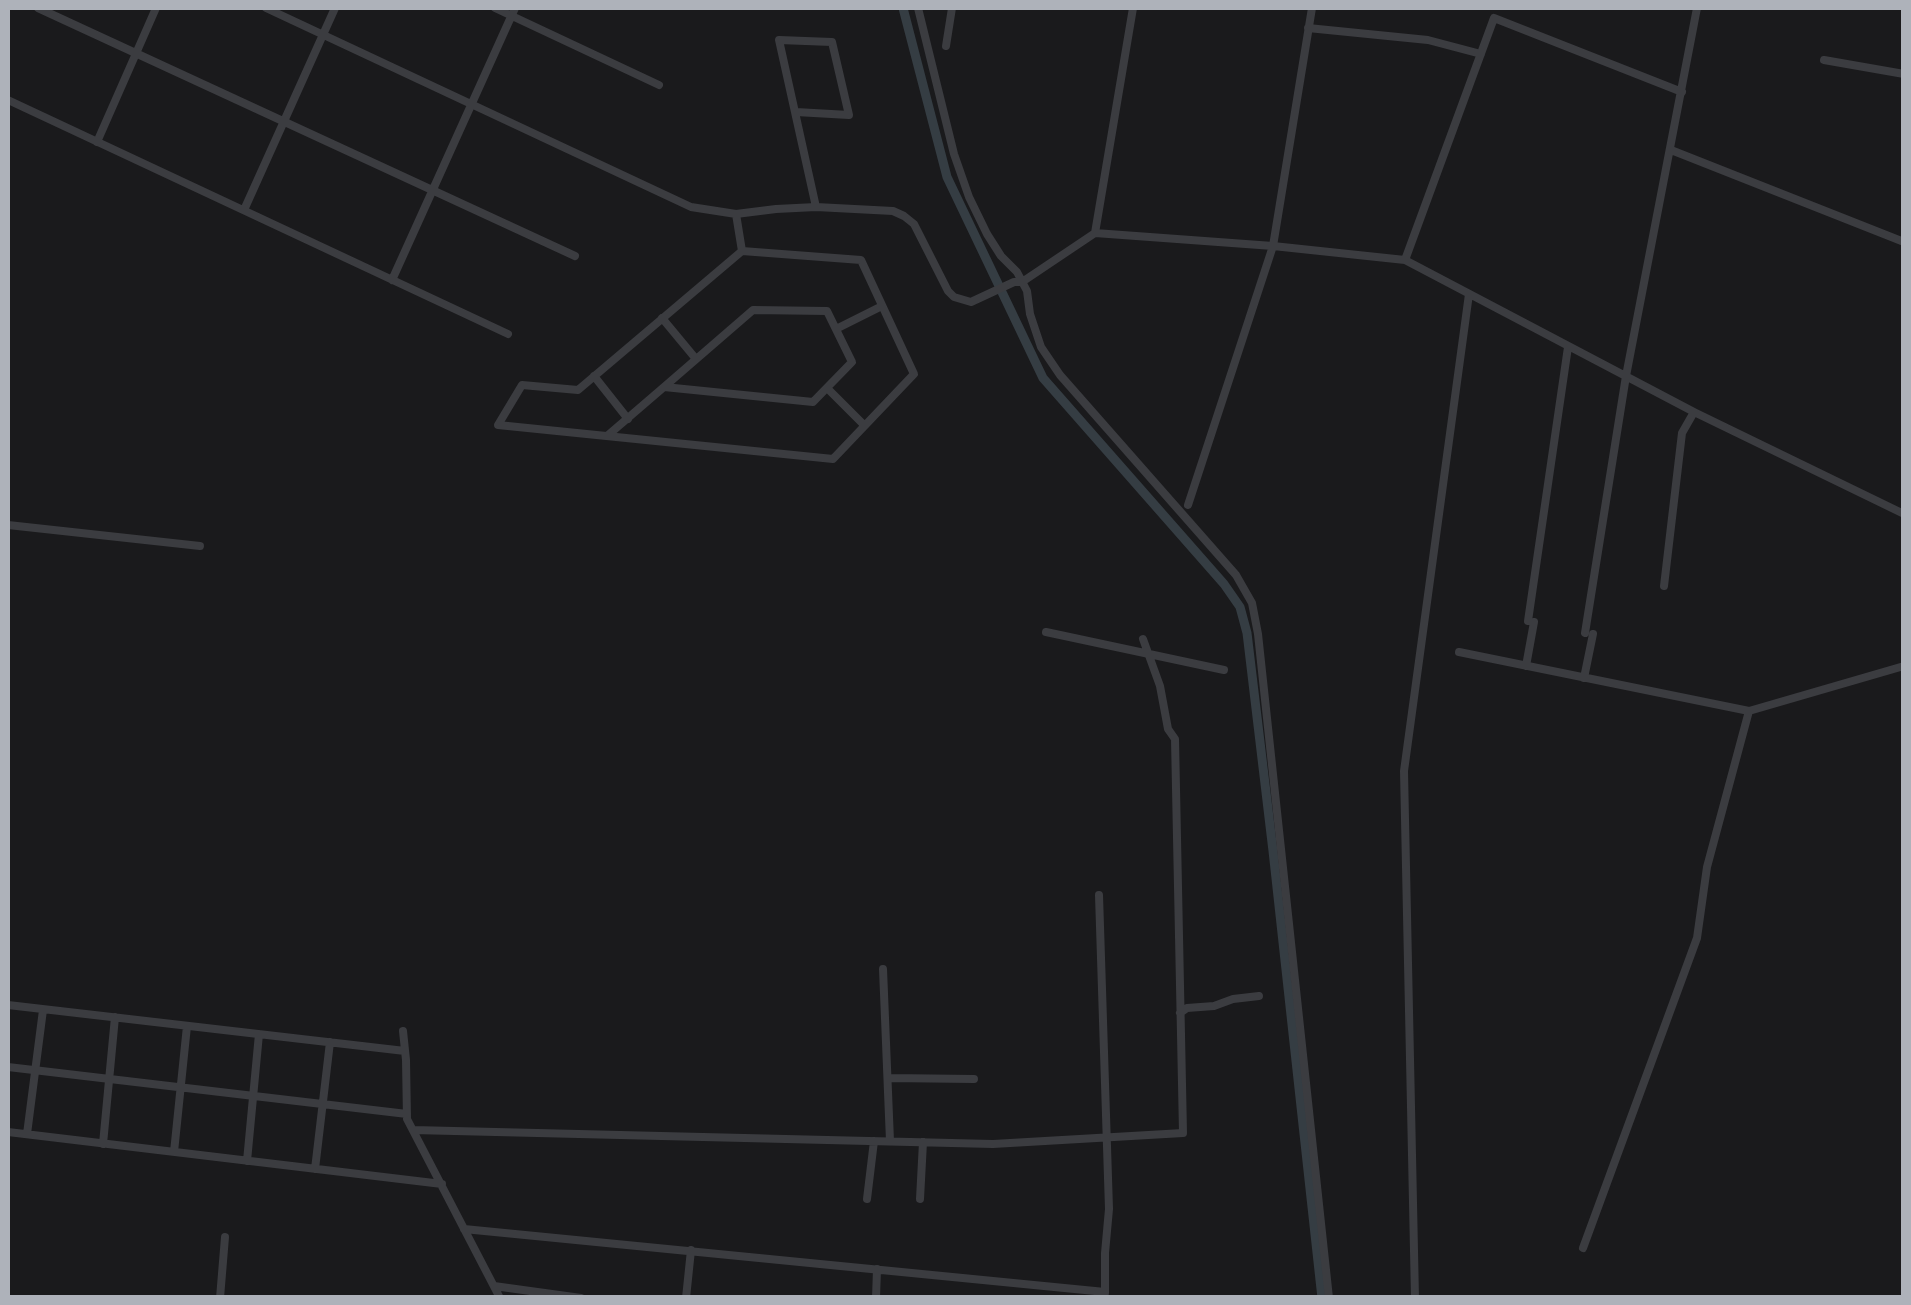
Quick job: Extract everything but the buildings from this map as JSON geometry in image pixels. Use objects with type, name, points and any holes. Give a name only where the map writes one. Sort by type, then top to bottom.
[{"type":"street","points":[[38,8],[574,256]]},
{"type":"street","points":[[96,142],[156,8]]},
{"type":"street","points":[[266,8],[691,207],[736,214],[816,207],[880,210],[904,216],[921,234],[948,291],[962,301],[982,298],[1018,282],[1095,233],[1406,260],[1694,412],[1904,514]]},
{"type":"street","points":[[244,210],[335,8]]},
{"type":"street","points":[[495,8],[514,12],[659,85]]},
{"type":"street","points":[[918,8],[969,197],[987,234],[1027,291],[1034,331],[1050,362],[1236,576],[1252,603],[1329,1298]]},
{"type":"street","points":[[946,46],[952,8]]},
{"type":"street","points":[[1095,233],[1133,8]]},
{"type":"street","points":[[1188,504],[1272,246],[1312,8]]},
{"type":"street","points":[[1584,678],[1626,376],[1697,8]]},
{"type":"street","points":[[392,280],[514,12]]},
{"type":"street","points":[[1406,260],[1494,18],[1682,92]]},
{"type":"street","points":[[1308,28],[1428,40],[1482,54]]},
{"type":"street","points":[[796,112],[850,115],[832,42],[779,40],[816,207]]},
{"type":"street","points":[[1824,60],[1904,74]]},
{"type":"street","points":[[8,100],[508,334]]},
{"type":"street","points":[[1671,150],[1904,242]]},
{"type":"street","points":[[736,214],[742,251]]},
{"type":"street","points":[[742,251],[861,260],[882,306],[914,374],[833,458],[498,425],[522,385],[578,390],[742,251]]},
{"type":"street","points":[[1415,1298],[1404,771],[1468,294]]},
{"type":"street","points":[[836,329],[882,306]]},
{"type":"street","points":[[607,436],[753,310],[827,312],[852,362],[814,402],[664,388]]},
{"type":"street","points":[[662,318],[696,359]]},
{"type":"street","points":[[1526,666],[1568,347]]},
{"type":"street","points":[[594,376],[628,419]]},
{"type":"street","points":[[827,388],[864,425]]},
{"type":"street","points":[[1664,586],[1682,433],[1694,412]]},
{"type":"street","points":[[8,524],[200,546]]},
{"type":"street","points":[[1046,632],[1224,670]]},
{"type":"street","points":[[413,1130],[993,1144],[1183,1133],[1175,740],[1168,729],[1160,686],[1144,639]]},
{"type":"street","points":[[1459,652],[1749,711],[1904,666]]},
{"type":"street","points":[[1584,1248],[1697,938],[1707,867],[1749,711]]},
{"type":"street","points":[[464,1229],[1105,1295],[1109,1209],[1100,896]]},
{"type":"street","points":[[884,970],[890,1142]]},
{"type":"street","points":[[1180,1013],[1233,998],[1259,996]]},
{"type":"street","points":[[8,1006],[405,1051]]},
{"type":"street","points":[[28,1134],[43,1010]]},
{"type":"street","points":[[104,1144],[115,1017]]},
{"type":"street","points":[[174,1152],[187,1026]]},
{"type":"street","points":[[403,1031],[407,1114],[500,1298]]},
{"type":"street","points":[[247,1161],[259,1034]]},
{"type":"street","points":[[314,1169],[330,1042]]},
{"type":"street","points":[[8,1068],[407,1114]]},
{"type":"street","points":[[888,1078],[974,1078]]},
{"type":"street","points":[[8,1132],[442,1184]]},
{"type":"street","points":[[867,1199],[874,1141]]},
{"type":"street","points":[[920,1199],[924,1142]]},
{"type":"street","points":[[220,1298],[225,1237]]},
{"type":"street","points":[[686,1298],[691,1250]]},
{"type":"street","points":[[876,1298],[877,1269]]},
{"type":"street","points":[[494,1286],[581,1298]]},
{"type":"waterway","points":[[903,8],[947,177],[1043,378],[1240,607],[1247,633],[1273,851],[1322,1298]]}]
